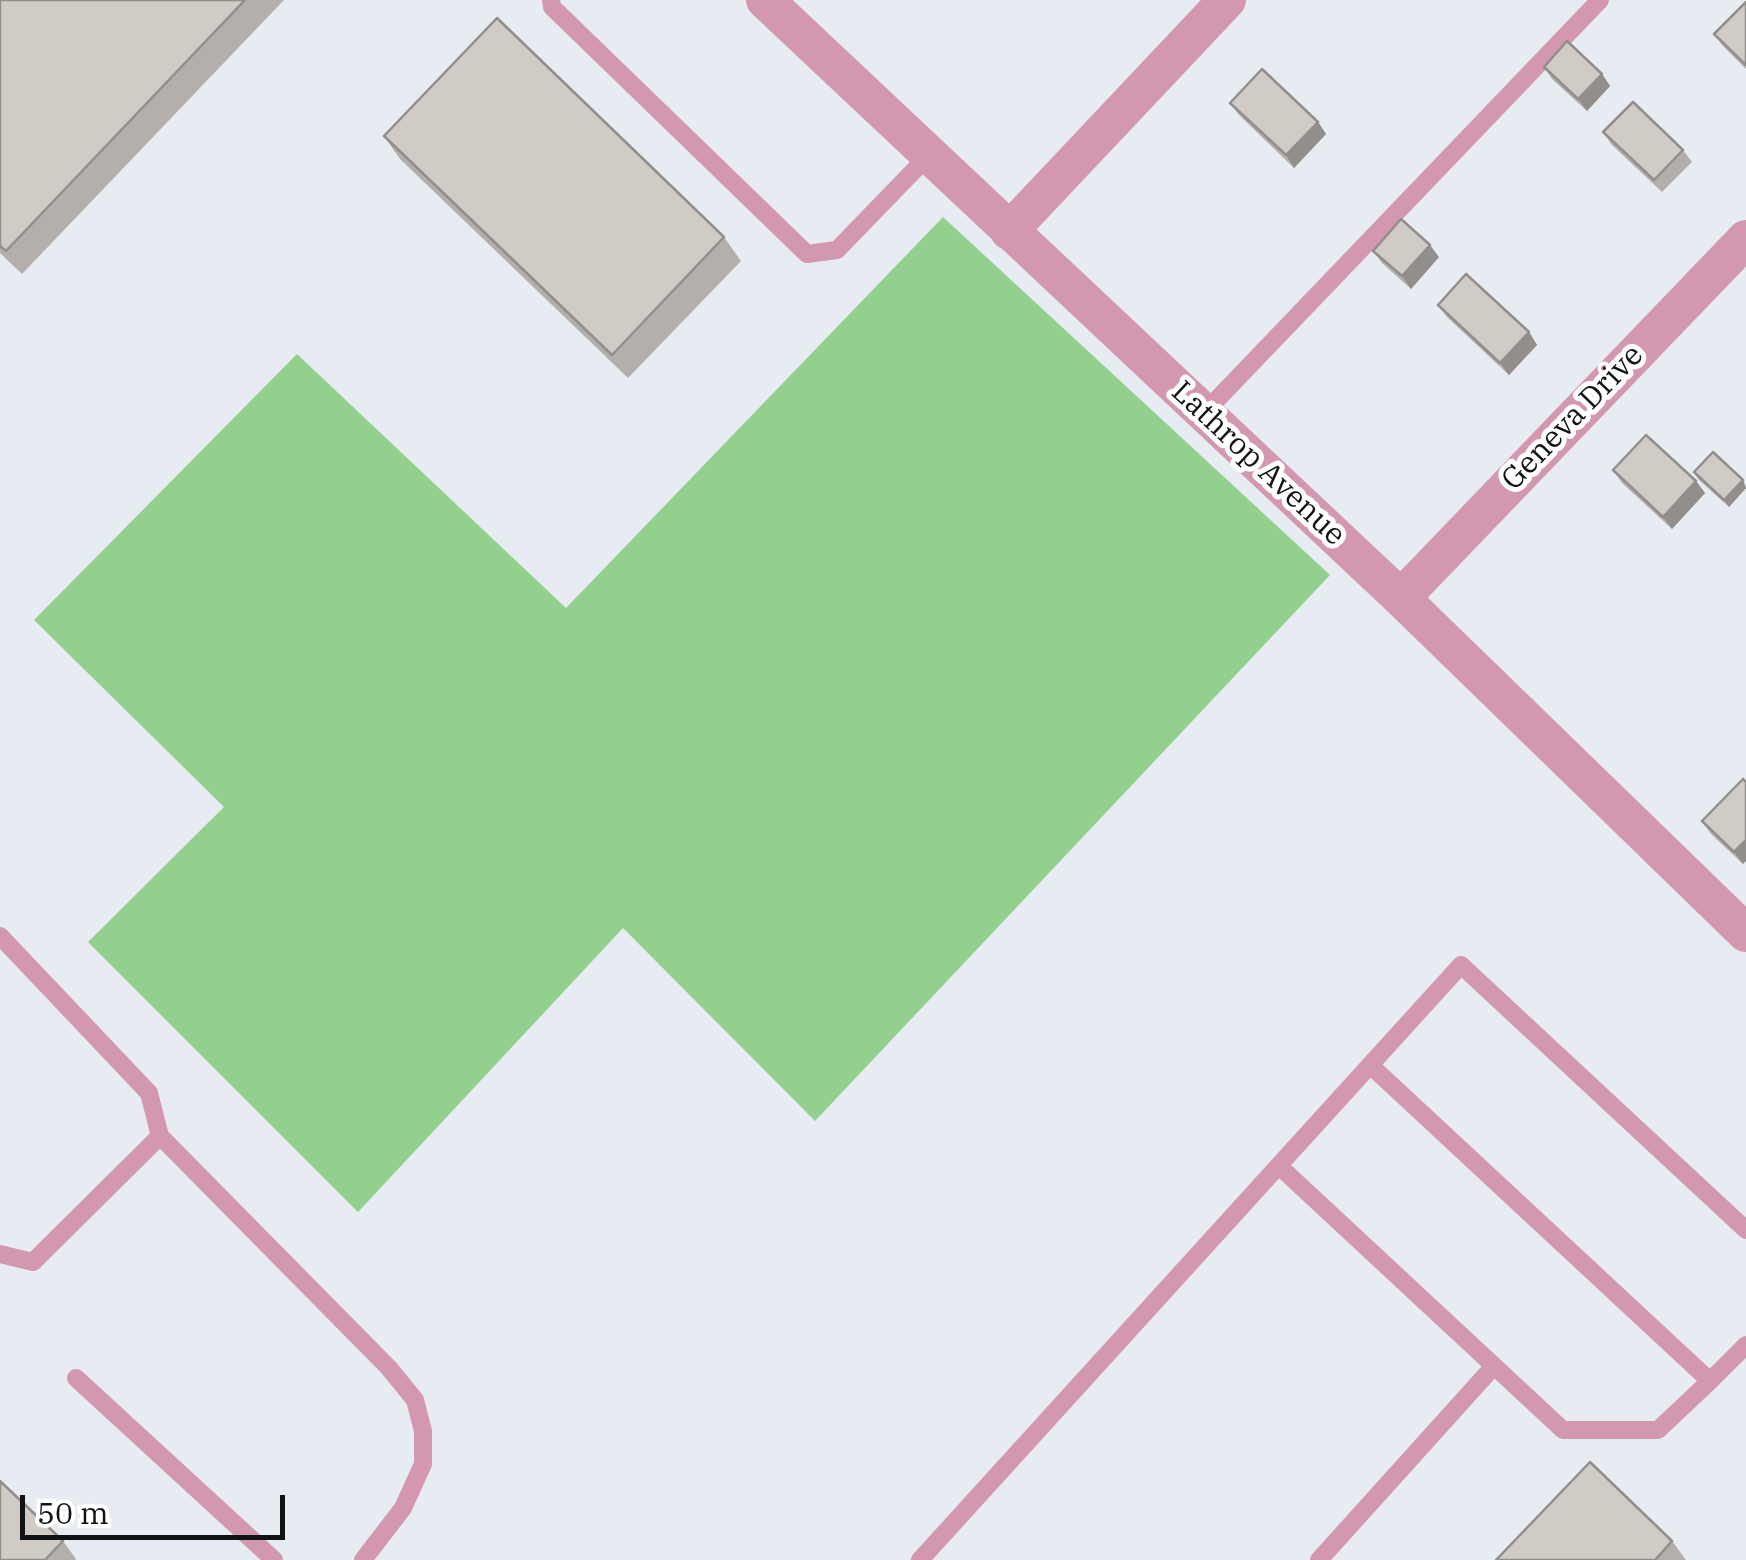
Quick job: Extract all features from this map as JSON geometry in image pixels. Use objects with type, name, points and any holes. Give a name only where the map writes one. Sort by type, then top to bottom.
[{"type":"street","name":"Lathrop Avenue","points":[[765,0],[1401,598],[1746,933]]},
{"type":"street","points":[[1009,231],[1226,0]]},
{"type":"street","name":"Geneva Drive","points":[[1401,598],[1746,240]]},
{"type":"lane","points":[[551,0],[552,7],[806,254],[837,250],[929,155]]},
{"type":"lane","points":[[1204,413],[1600,0]]},
{"type":"lane","points":[[0,936],[149,1093],[160,1136],[389,1368],[414,1400],[423,1432],[423,1464],[403,1508],[363,1560]]},
{"type":"lane","points":[[920,1560],[1461,965],[1746,1230]]},
{"type":"lane","points":[[1370,1065],[1710,1381]]},
{"type":"lane","points":[[0,1254],[33,1262],[160,1136]]},
{"type":"lane","points":[[1279,1166],[1563,1430],[1658,1430],[1746,1345]]},
{"type":"lane","points":[[1319,1560],[1494,1366]]},
{"type":"lane","points":[[76,1378],[274,1560]]},
{"type":"green space","points":[[943,217],[1330,575],[815,1121],[623,928],[358,1212],[88,942],[224,807],[34,620],[297,354],[566,608]]},
{"type":"building","points":[[0,0],[245,0],[6,251],[0,246]]},
{"type":"building","points":[[1746,2],[1746,65],[1714,34]]},
{"type":"building","points":[[497,18],[724,237],[612,355],[384,136]]},
{"type":"building","points":[[1567,41],[1602,74],[1578,99],[1544,67]]},
{"type":"building","points":[[1262,69],[1318,122],[1286,155],[1230,103]]},
{"type":"building","points":[[1633,102],[1683,150],[1654,180],[1603,132]]},
{"type":"building","points":[[1401,219],[1430,245],[1402,276],[1373,251]]},
{"type":"building","points":[[1466,274],[1529,332],[1500,363],[1438,305]]},
{"type":"building","points":[[1646,435],[1696,481],[1663,517],[1613,470]]},
{"type":"building","points":[[1713,452],[1743,480],[1724,500],[1694,472]]},
{"type":"building","points":[[1743,779],[1746,840],[1734,852],[1702,821]]},
{"type":"building","points":[[1590,1462],[1672,1541],[1655,1560],[1496,1560]]},
{"type":"building","points":[[0,1481],[63,1541],[45,1560],[0,1560]]}]
